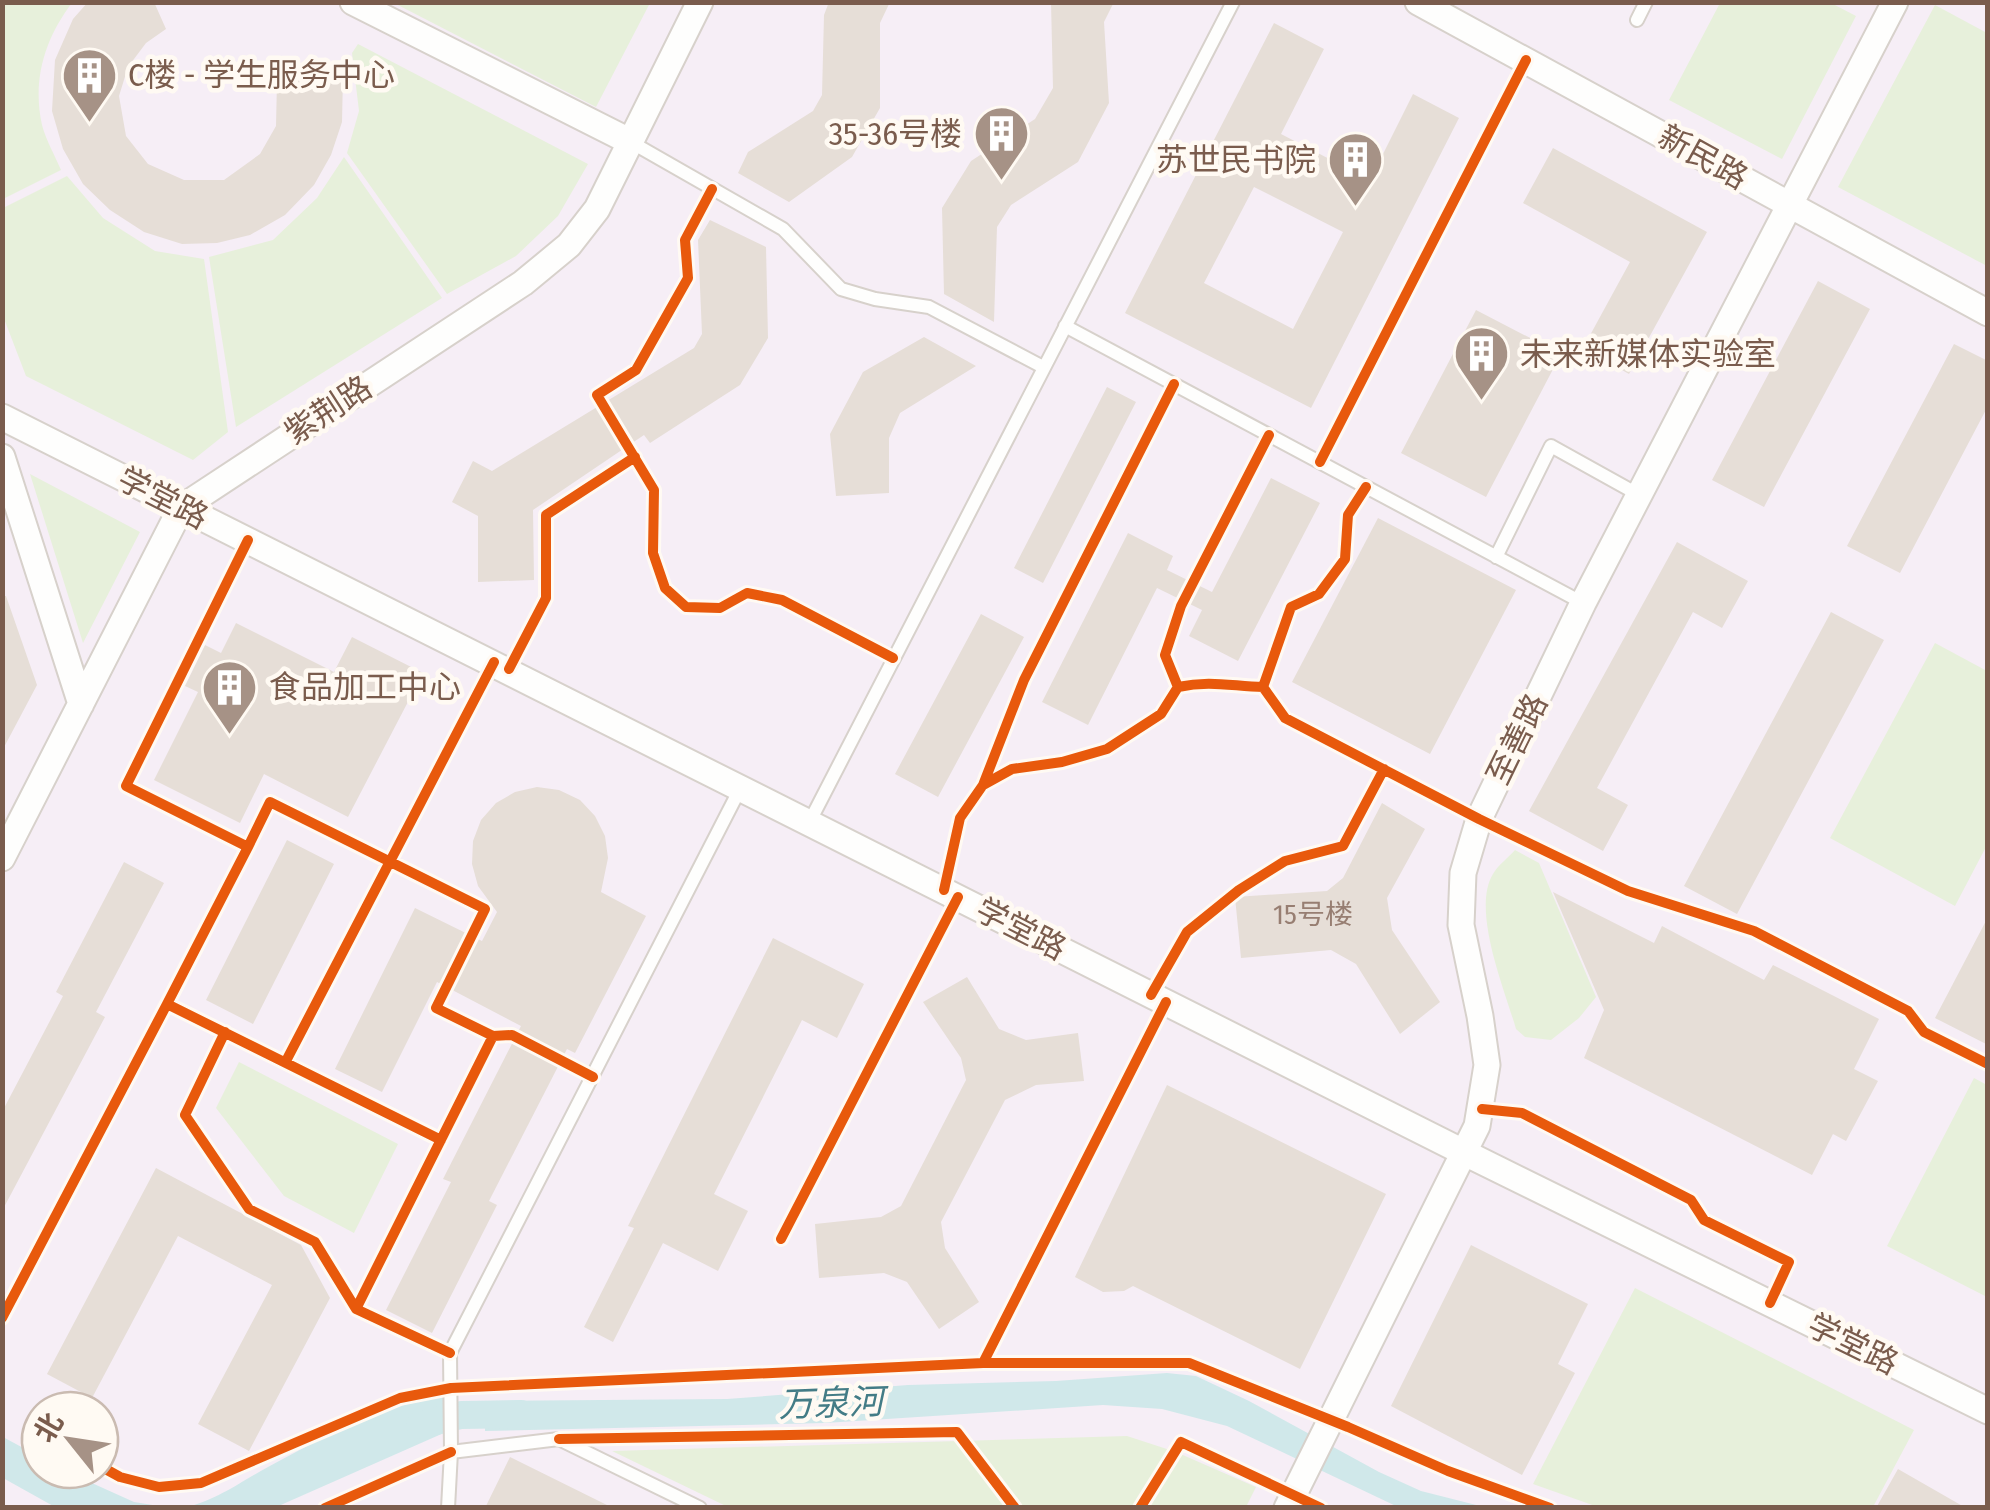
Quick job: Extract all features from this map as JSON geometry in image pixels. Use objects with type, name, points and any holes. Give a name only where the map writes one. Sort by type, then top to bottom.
[{"type":"street","points":[[353,2],[629,141]]},
{"type":"street","name":"紫荆路","points":[[2,858],[181,508],[523,283],[569,245],[597,209],[700,2]]},
{"type":"street","name":"新民路","points":[[1418,2],[1988,314]]},
{"type":"street","name":"至善路","points":[[1287,1508],[1465,1153],[1482,1109],[1486,1066],[1461,925],[1463,873],[1479,818],[1583,603],[1895,2]]},
{"type":"street","name":"学堂路","points":[[2,416],[1465,1153],[1988,1410]]},
{"type":"street","points":[[2,457],[81,704]]},
{"type":"lane","points":[[810,821],[1233,2]]},
{"type":"lane","points":[[1637,20],[1646,2]]},
{"type":"lane","points":[[629,141],[783,229],[841,289],[928,307],[1043,368]]},
{"type":"lane","points":[[1065,326],[1583,603]]},
{"type":"lane","points":[[1496,557],[1551,446],[1641,496]]},
{"type":"lane","points":[[448,1508],[452,1452],[450,1353],[741,787]]},
{"type":"lane","points":[[452,1452],[559,1439],[700,1508]]},
{"type":"shaded area","points":[[3,3],[1987,3],[1987,1507],[3,1508]]},
{"type":"green space","points":[[3,2],[72,3],[48,45],[40,76],[42,125],[61,170],[3,199]]},
{"type":"green space","points":[[394,3],[650,3],[596,107]]},
{"type":"green space","points":[[1720,3],[1831,3],[1856,16],[1782,159],[1669,100]]},
{"type":"green space","points":[[1935,5],[1987,33],[1987,266],[1838,187]]},
{"type":"green space","points":[[358,44],[588,164],[558,216],[516,256],[447,294],[347,153],[359,111],[352,53]]},
{"type":"green space","points":[[344,157],[442,298],[236,427],[209,257],[273,240],[317,198]]},
{"type":"green space","points":[[67,176],[103,218],[155,251],[204,259],[228,432],[193,460],[26,376],[3,316],[3,208]]},
{"type":"green space","points":[[30,474],[140,532],[83,643]]},
{"type":"green space","points":[[1935,643],[1987,671],[1987,845],[1955,906],[1830,838]]},
{"type":"green space","points":[[1515,850],[1539,863],[1596,997],[1579,1018],[1551,1040],[1525,1037],[1516,1029],[1488,929],[1487,889],[1495,871]]},
{"type":"green space","points":[[239,1062],[398,1144],[354,1233],[284,1196],[216,1108]]},
{"type":"green space","points":[[1974,1078],[1987,1085],[1987,1297],[1887,1246]]},
{"type":"green space","points":[[1635,1288],[1914,1430],[1873,1507],[1598,1507],[1533,1484]]},
{"type":"green space","points":[[1127,1436],[1176,1452],[1256,1487],[1246,1507],[728,1507],[612,1451]]},
{"type":"water","points":[[1167,1373],[1196,1376],[1421,1491],[1484,1507],[1398,1507],[1227,1426],[1162,1409],[1103,1405],[825,1423],[485,1431],[485,1405],[489,1401],[727,1399],[908,1385]]},
{"type":"water","points":[[448,1395],[446,1432],[275,1508],[185,1508],[218,1495],[355,1423],[400,1406]]},
{"type":"water","points":[[3,1437],[20,1446],[20,1487],[3,1478]]},
{"type":"water","points":[[25,1490],[107,1490],[134,1502],[165,1507],[55,1507]]},
{"type":"building","name":"C楼 - 学生服务中心","points":[[88,2],[154,2],[166,29],[146,43],[128,67],[119,96],[126,136],[148,164],[184,180],[224,180],[260,154],[276,126],[277,81],[343,76],[342,122],[331,155],[314,185],[285,215],[250,235],[217,243],[182,244],[144,232],[110,210],[83,184],[63,149],[52,111],[55,60],[73,19]]},
{"type":"building","points":[[829,2],[890,2],[880,23],[880,108],[852,157],[789,202],[738,173],[748,152],[813,111],[822,95],[824,15]]},
{"type":"building","name":"35-36号楼","points":[[1051,2],[1114,2],[1104,22],[1109,103],[1078,162],[1011,205],[997,227],[994,322],[944,294],[942,208],[971,161],[1035,119],[1053,88]]},
{"type":"building","name":"苏世民书院","points":[[1274,23],[1324,49],[1281,134],[1370,180],[1413,94],[1459,118],[1311,408],[1125,313]],"holes":[[[1254,187],[1343,232],[1293,329],[1204,283]]]},
{"type":"building","points":[[1553,148],[1707,232],[1629,374],[1583,348],[1630,262],[1523,203]]},
{"type":"building","points":[[710,220],[766,247],[768,338],[740,385],[650,443],[644,435],[533,510],[534,580],[478,582],[478,516],[452,502],[473,461],[492,471],[694,348],[702,334],[698,240]]},
{"type":"building","points":[[1818,281],[1870,309],[1764,507],[1712,480]]},
{"type":"building","name":"未来新媒体实验室","points":[[1476,310],[1561,354],[1486,497],[1401,453]]},
{"type":"building","points":[[924,337],[976,366],[900,413],[889,438],[889,493],[836,496],[830,434],[863,372]]},
{"type":"building","points":[[1954,344],[1988,361],[1988,406],[1900,573],[1847,546]]},
{"type":"building","points":[[1107,387],[1136,402],[1043,583],[1014,568]]},
{"type":"building","points":[[1271,478],[1320,503],[1238,661],[1189,636],[1202,610],[1157,588],[1088,725],[1042,702],[1128,533],[1173,556],[1167,570],[1212,592]]},
{"type":"building","points":[[1378,518],[1516,590],[1430,754],[1292,682]]},
{"type":"building","points":[[1677,542],[1748,581],[1722,628],[1693,612],[1597,788],[1628,805],[1603,851],[1529,811]]},
{"type":"building","points":[[2,596],[6,596],[37,685],[2,751]]},
{"type":"building","points":[[1831,612],[1884,640],[1737,914],[1684,886]]},
{"type":"building","points":[[981,614],[1024,637],[938,797],[895,774]]},
{"type":"building","points":[[236,623],[334,672],[352,637],[423,673],[348,817],[264,774],[240,823],[154,780],[198,692],[185,686],[205,645],[221,653]]},
{"type":"building","points":[[537,787],[559,790],[580,800],[595,816],[605,836],[608,858],[601,892],[646,916],[575,1053],[567,1049],[489,1201],[497,1205],[432,1333],[386,1310],[451,1182],[443,1179],[521,1026],[437,982],[382,1092],[335,1069],[415,908],[482,941],[497,912],[478,886],[472,864],[473,841],[481,820],[496,803],[515,792]]},
{"type":"building","points":[[1382,803],[1425,829],[1387,898],[1392,930],[1440,1002],[1400,1034],[1356,964],[1331,950],[1241,958],[1235,897],[1327,891],[1343,878]]},
{"type":"building","points":[[287,840],[334,864],[253,1024],[206,1000]]},
{"type":"building","points":[[124,862],[164,883],[96,1012],[105,1017],[2,1211],[2,1112],[63,996],[56,992]]},
{"type":"building","points":[[1553,892],[1654,943],[1662,926],[1764,980],[1773,965],[1879,1019],[1854,1069],[1878,1081],[1846,1141],[1833,1134],[1812,1175],[1584,1058],[1604,1010]]},
{"type":"building","points":[[1988,917],[1988,1045],[1935,1018]]},
{"type":"building","points":[[773,938],[864,984],[837,1038],[802,1020],[714,1194],[748,1211],[718,1271],[663,1243],[613,1342],[584,1327],[634,1228],[628,1226]]},
{"type":"building","points":[[967,977],[999,1029],[1026,1040],[1078,1033],[1084,1081],[1036,1085],[1005,1100],[941,1222],[945,1248],[979,1302],[939,1329],[907,1282],[884,1273],[819,1278],[815,1224],[881,1217],[901,1206],[966,1080],[961,1058],[923,1002]]},
{"type":"building","points":[[1167,1085],[1386,1194],[1300,1369],[1133,1286],[1124,1291],[1103,1292],[1075,1277]]},
{"type":"building","points":[[156,1168],[301,1245],[330,1298],[249,1451],[198,1424],[272,1285],[178,1236],[96,1390],[77,1390],[47,1374]]},
{"type":"building","points":[[1471,1245],[1588,1304],[1558,1364],[1575,1373],[1522,1475],[1391,1406]]},
{"type":"building","points":[[510,1457],[613,1508],[485,1508]]},
{"type":"building","points":[[1898,1469],[1966,1508],[1876,1508]]},
{"type":"waterway","name":"万泉河","points":[[420,1425],[461,1415],[521,1414]]},
{"type":"cycle path","points":[[1320,462],[1526,60]]},
{"type":"cycle path","points":[[712,189],[685,240],[688,278],[636,370],[597,395],[654,490],[653,553],[665,588],[686,607],[720,608],[747,593],[782,600],[893,658]]},
{"type":"cycle path","points":[[983,785],[1024,680],[1174,384]]},
{"type":"cycle path","points":[[1178,687],[1165,655],[1181,606],[1269,435]]},
{"type":"cycle path","points":[[509,669],[546,598],[546,515],[635,457]]},
{"type":"cycle path","points":[[1366,487],[1348,515],[1345,559],[1319,594],[1291,607],[1263,687],[1285,718],[1628,891],[1754,931],[1908,1011],[1924,1032],[1988,1064]]},
{"type":"cycle path","points":[[248,540],[126,786],[248,847],[167,1004],[441,1140]]},
{"type":"cycle path","points":[[286,1061],[494,662]]},
{"type":"cycle path","points":[[944,890],[960,818],[983,785],[1012,769],[1062,762],[1107,749],[1161,714],[1178,687],[1263,687]]},
{"type":"cycle path","points":[[1151,995],[1187,932],[1239,890],[1285,861],[1343,846],[1384,769]]},
{"type":"cycle path","points":[[248,847],[270,802],[485,909],[436,1008],[493,1036],[512,1035],[593,1077]]},
{"type":"cycle path","points":[[781,1239],[958,897]]},
{"type":"cycle path","points":[[983,1363],[1166,1002]]},
{"type":"cycle path","points":[[2,1318],[167,1004]]},
{"type":"cycle path","points":[[225,1032],[185,1115],[249,1209],[315,1242],[356,1309],[450,1353]]},
{"type":"cycle path","points":[[356,1309],[493,1036]]},
{"type":"cycle path","points":[[1482,1109],[1522,1113],[1691,1200],[1704,1220],[1789,1262],[1770,1303]]},
{"type":"cycle path","points":[[120,1477],[159,1487],[201,1483],[400,1398],[451,1388],[983,1363],[1189,1363],[1448,1471],[1550,1508]]},
{"type":"cycle path","points":[[559,1439],[957,1432],[1015,1508]]},
{"type":"cycle path","points":[[1140,1508],[1181,1442],[1321,1508]]},
{"type":"cycle path","points":[[325,1508],[451,1452]]},
{"type":"place","name":"C楼 - 学生服务中心","points":[[89,124]]},
{"type":"place","name":"35-36号楼","points":[[1001,183]]},
{"type":"place","name":"苏世民书院","points":[[1355,209]]},
{"type":"place","name":"未来新媒体实验室","points":[[1481,403]]},
{"type":"place","name":"食品加工中心","points":[[230,736]]}]
